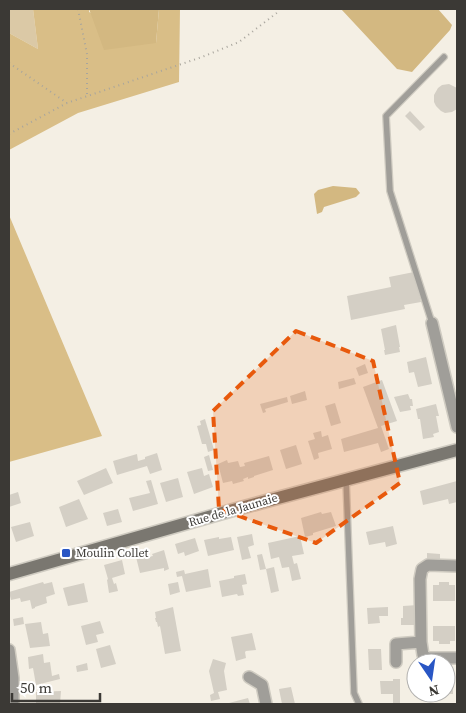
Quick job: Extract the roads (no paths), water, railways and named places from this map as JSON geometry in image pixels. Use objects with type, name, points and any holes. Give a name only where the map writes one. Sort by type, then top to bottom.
[{"type":"main road","name":"Rue de la Jaunaie","points":[[9,574],[242,507],[457,450]]},
{"type":"street","points":[[432,323],[457,427]]},
{"type":"street","points":[[457,566],[428,565],[422,569],[420,579],[423,655],[427,658],[457,658]]},
{"type":"street","points":[[396,662],[396,644],[421,642]]},
{"type":"street","points":[[9,650],[13,678],[12,702]]},
{"type":"street","points":[[249,677],[262,685],[266,704]]},
{"type":"lane","points":[[432,323],[390,191],[386,116],[444,57]]},
{"type":"lane","points":[[346,479],[354,693],[358,704]]},
{"type":"place","name":"Moulin Collet","points":[[66,553]]}]
